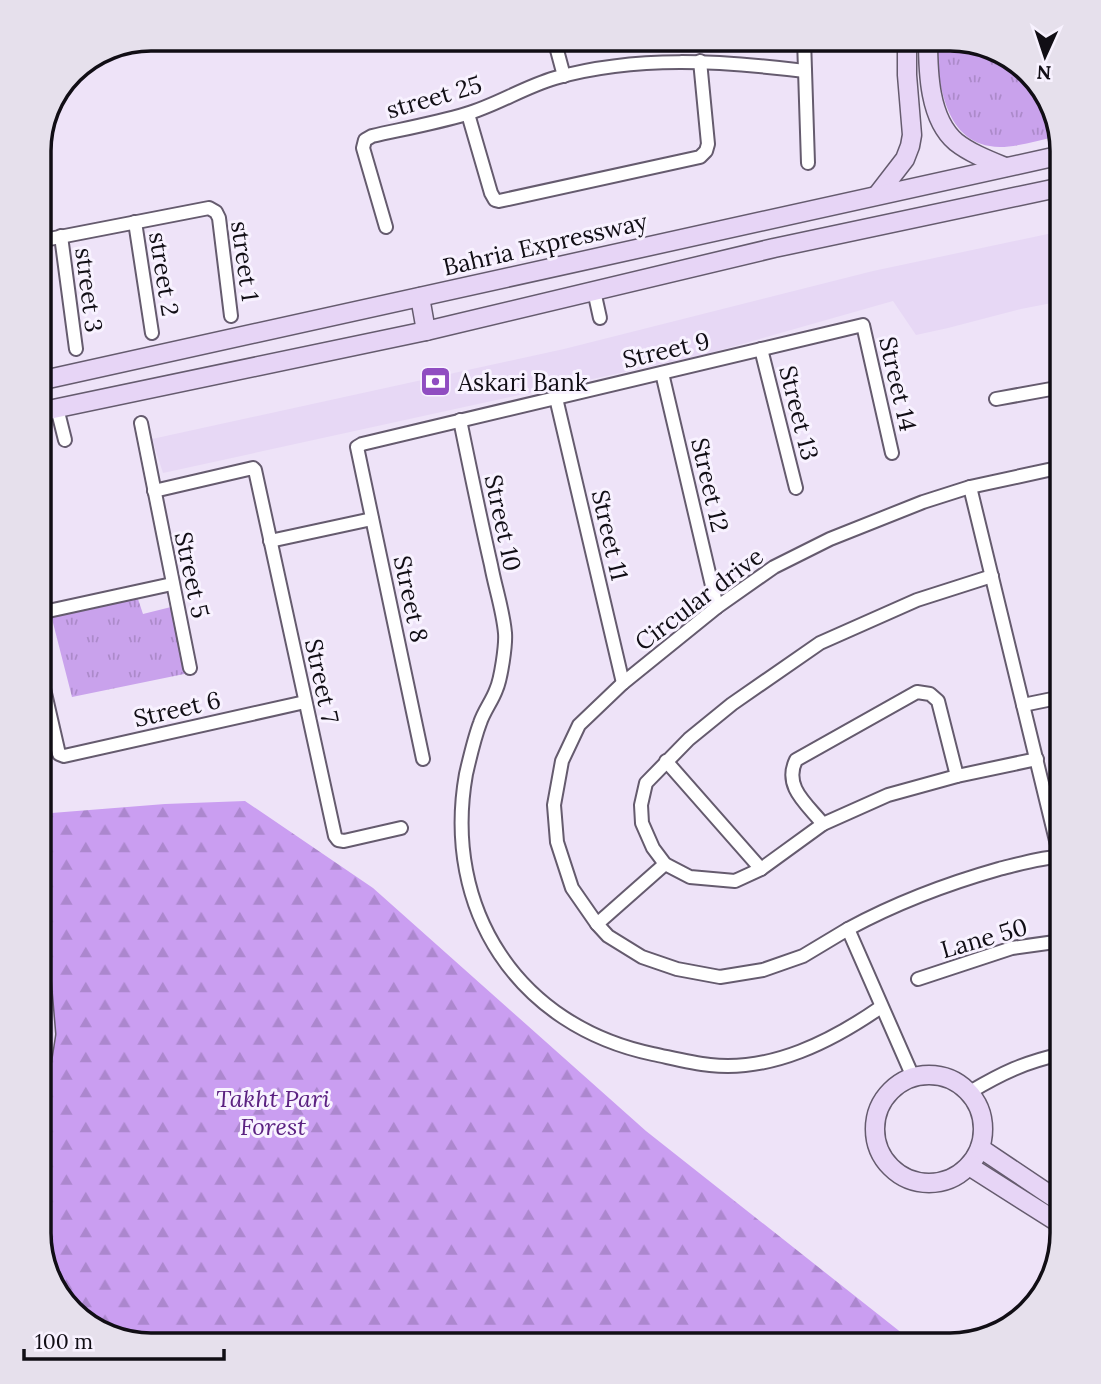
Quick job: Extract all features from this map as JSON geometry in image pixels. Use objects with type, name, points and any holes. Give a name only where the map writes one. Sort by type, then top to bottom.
[{"type":"main road","points":[[878,194],[905,159],[910,146],[912,135],[907,51]]},
{"type":"main road","points":[[928,51],[930,87],[945,129],[965,148],[1005,167]]},
{"type":"main road","name":"Bahria Expressway","points":[[51,378],[1050,158]]},
{"type":"main road","points":[[51,409],[426,331],[774,248],[1050,190]]},
{"type":"main road","points":[[420,297],[426,331]]},
{"type":"main road","points":[[937,1075],[955,1080],[970,1092],[980,1108],[984,1126],[980,1148],[969,1166],[943,1182],[926,1184],[908,1180],[894,1171],[882,1157],[876,1141],[875,1123],[879,1106],[889,1092],[913,1077],[937,1075]]},
{"type":"main road","points":[[980,1148],[1050,1195]]},
{"type":"main road","points":[[969,1166],[1050,1217]]},
{"type":"street","points":[[557,51],[564,76]]},
{"type":"street","points":[[804,51],[808,163]]},
{"type":"street","points":[[468,114],[495,200],[516,198],[704,155],[708,144],[700,61]]},
{"type":"street","name":"street 25","points":[[386,228],[363,148],[365,140],[372,136],[468,114],[516,92],[564,76],[596,69],[700,61],[805,71]]},
{"type":"street","name":"street 1","points":[[135,222],[209,208],[216,212],[219,218],[231,316]]},
{"type":"street","points":[[51,238],[135,222]]},
{"type":"street","name":"street 2","points":[[135,222],[152,333]]},
{"type":"street","name":"street 3","points":[[61,236],[76,349]]},
{"type":"street","points":[[594,291],[600,318]]},
{"type":"street","name":"Street 9","points":[[357,447],[460,420],[863,325]]},
{"type":"street","name":"Street 14","points":[[863,325],[892,453]]},
{"type":"street","name":"Street 13","points":[[761,349],[796,488]]},
{"type":"street","name":"Street 12","points":[[662,373],[718,607]]},
{"type":"street","points":[[996,399],[1050,389]]},
{"type":"street","name":"Street 11","points":[[556,398],[623,682]]},
{"type":"street","points":[[51,415],[65,440]]},
{"type":"street","name":"Street 10","points":[[460,420],[505,634],[498,687],[480,721],[466,774],[461,822],[464,870],[475,908],[491,941],[519,980],[556,1013],[593,1034],[638,1051],[711,1065],[748,1064],[788,1056],[854,1026],[881,1007]]},
{"type":"street","name":"Street 5","points":[[141,423],[190,668]]},
{"type":"street","name":"Street 8","points":[[357,447],[423,759]]},
{"type":"street","name":"Street 7","points":[[154,491],[253,468],[257,472],[335,836],[338,840],[401,828]]},
{"type":"street","name":"Circular drive","points":[[1050,470],[970,487],[923,502],[830,539],[774,567],[718,607],[623,682],[579,725],[562,761],[554,805],[557,842],[572,888],[608,936],[642,957],[677,969],[720,977],[763,970],[803,956],[886,909],[955,881],[1050,859]]},
{"type":"street","points":[[970,487],[1050,812]]},
{"type":"street","points":[[270,541],[372,519]]},
{"type":"street","points":[[992,576],[917,600],[821,643],[732,705],[666,761],[646,783],[641,804],[642,823],[666,864],[690,877],[710,881],[734,881],[761,869],[823,824],[888,795],[957,776],[1037,759]]},
{"type":"street","points":[[51,610],[172,584]]},
{"type":"street","points":[[823,824],[792,785],[791,770],[796,760],[917,692],[930,694],[938,701],[957,776]]},
{"type":"street","points":[[1023,705],[1050,699]]},
{"type":"street","name":"Street 6","points":[[51,719],[59,754],[64,756],[305,702]]},
{"type":"street","points":[[666,761],[761,869]]},
{"type":"street","points":[[597,924],[666,864]]},
{"type":"street","points":[[848,929],[913,1077]]},
{"type":"street","name":"Lane 50","points":[[918,979],[1012,948],[1050,941]]},
{"type":"street","points":[[970,1092],[1030,1061],[1050,1057]]},
{"type":"shaded area","points":[[1050,234],[1050,303],[948,328],[916,335],[893,301],[707,354],[163,473],[152,439],[564,349],[873,271]]},
{"type":"green space","points":[[936,51],[957,51],[982,56],[1010,72],[1010,91],[1030,91],[1040,106],[1049,138],[1000,147],[981,144],[966,136],[955,124],[942,92]]},
{"type":"green space","points":[[137,596],[143,614],[171,607],[189,673],[72,697],[51,615]]},
{"type":"green space","name":"Takht Pari Forest","points":[[245,801],[373,888],[646,1131],[902,1333],[151,1333],[119,1328],[95,1316],[76,1299],[61,1278],[53,1253],[51,1233],[51,813]]},
{"type":"place","name":"Askari Bank","points":[[435,382]]}]
